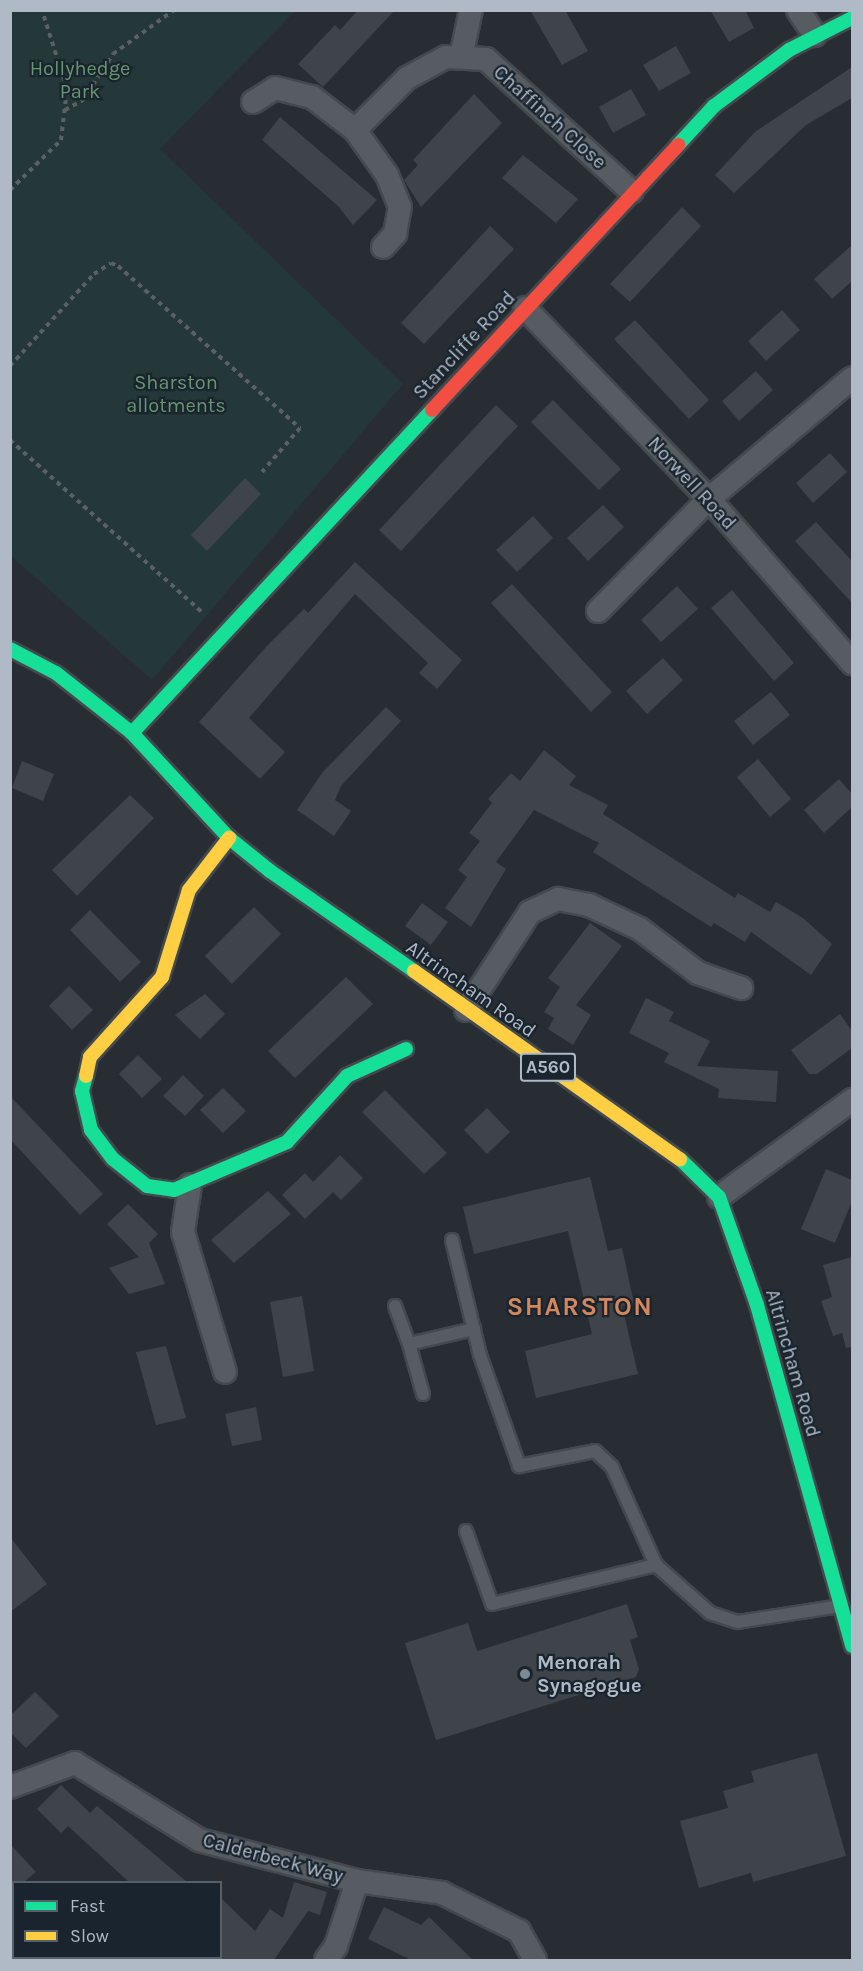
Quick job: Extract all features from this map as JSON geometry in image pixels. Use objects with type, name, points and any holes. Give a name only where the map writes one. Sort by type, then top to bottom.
[{"type":"street","points":[[461,57],[471,10]]},
{"type":"street","points":[[798,10],[815,35]]},
{"type":"street","name":"Stancliffe Road","points":[[132,733],[714,106],[815,35],[852,18]]},
{"type":"street","name":"Chaffinch Close","points":[[355,130],[407,78],[446,57],[486,58],[632,192]]},
{"type":"street","points":[[253,102],[275,88],[312,97],[355,130],[387,175],[400,207],[395,234],[384,247]]},
{"type":"street","name":"Norwell Road","points":[[525,308],[709,499],[852,663]]},
{"type":"street","points":[[598,610],[709,499],[852,378]]},
{"type":"street","name":"Altrincham Road","points":[[10,648],[56,673],[132,733],[229,838],[466,1010],[668,1147],[719,1197],[757,1305],[852,1646]]},
{"type":"street","points":[[229,838],[189,890],[162,978],[90,1057],[82,1091],[91,1130],[113,1159],[147,1186],[190,1185],[287,1142],[347,1076],[406,1049]]},
{"type":"street","points":[[466,1010],[530,912],[558,899],[589,905],[620,920],[698,973],[741,988]]},
{"type":"street","points":[[719,1197],[852,1100]]},
{"type":"street","points":[[190,1185],[183,1232],[225,1372]]},
{"type":"street","name":"Calderbeck Way","points":[[10,1787],[75,1763],[200,1840],[357,1881],[442,1893],[519,1931],[535,1960]]},
{"type":"street","points":[[326,1960],[336,1946],[357,1881]]},
{"type":"lane","points":[[452,1240],[474,1329],[519,1466],[595,1451],[612,1467],[656,1564],[710,1613],[738,1622],[841,1605]]},
{"type":"lane","points":[[395,1306],[409,1344],[423,1394]]},
{"type":"lane","points":[[409,1344],[474,1329]]},
{"type":"lane","points":[[466,1531],[492,1604],[656,1564]]},
{"type":"path","points":[[10,190],[61,140],[67,89],[42,10]]},
{"type":"path","points":[[65,110],[83,100],[113,54],[174,10]]},
{"type":"path","points":[[10,366],[94,274],[111,263],[118,266],[300,429],[262,472]]},
{"type":"path","points":[[10,440],[225,633]]},
{"type":"green space","name":"Sharston allotments","points":[[11,11],[295,11],[160,149],[403,384],[152,680],[11,556]]},
{"type":"building","points":[[358,10],[395,10],[323,87],[298,64],[335,25],[340,30]]},
{"type":"building","points":[[530,10],[565,10],[588,51],[562,65]]},
{"type":"building","points":[[710,10],[745,10],[754,28],[729,42]]},
{"type":"building","points":[[676,46],[691,73],[659,91],[643,65]]},
{"type":"building","points":[[852,67],[852,98],[806,125],[734,193],[715,175],[755,132]]},
{"type":"building","points":[[631,89],[646,115],[613,133],[599,107]]},
{"type":"building","points":[[474,94],[502,123],[421,207],[404,180],[418,165],[413,160]]},
{"type":"building","points":[[280,117],[377,200],[353,225],[338,206],[262,140]]},
{"type":"building","points":[[523,155],[578,199],[556,223],[502,178]]},
{"type":"building","points":[[682,207],[701,226],[630,302],[610,284]]},
{"type":"building","points":[[490,226],[514,249],[424,344],[401,323]]},
{"type":"building","points":[[852,245],[852,281],[832,299],[814,279]]},
{"type":"building","points":[[782,310],[800,330],[766,361],[748,341]]},
{"type":"building","points":[[635,320],[709,400],[689,419],[614,339]]},
{"type":"building","points":[[756,371],[773,390],[739,421],[722,401]]},
{"type":"building","points":[[553,400],[621,469],[599,490],[531,422]]},
{"type":"building","points":[[496,405],[518,426],[401,551],[379,530]]},
{"type":"building","points":[[830,453],[847,472],[813,503],[796,483]]},
{"type":"building","points":[[245,478],[261,494],[207,551],[191,535]]},
{"type":"building","points":[[603,505],[624,527],[588,561],[567,538]]},
{"type":"building","points":[[533,516],[553,538],[517,572],[496,550]]},
{"type":"building","points":[[816,522],[852,561],[852,603],[795,541]]},
{"type":"building","points":[[355,562],[462,660],[437,689],[419,673],[428,663],[355,594],[249,718],[285,752],[260,779],[199,722],[266,647],[304,609],[308,613]]},
{"type":"building","points":[[512,584],[612,692],[591,712],[491,603]]},
{"type":"building","points":[[677,586],[698,609],[661,642],[641,620]]},
{"type":"building","points":[[732,590],[794,663],[774,681],[711,608]]},
{"type":"building","points":[[663,658],[683,680],[647,714],[626,691]]},
{"type":"building","points":[[771,692],[790,715],[753,745],[734,721]]},
{"type":"building","points":[[386,707],[401,721],[341,786],[335,800],[351,811],[334,836],[297,810],[322,773]]},
{"type":"building","points":[[544,750],[576,776],[569,785],[608,805],[603,814],[735,898],[738,893],[770,912],[776,902],[803,918],[832,944],[811,975],[751,932],[745,942],[714,923],[711,927],[593,852],[599,843],[534,810],[496,862],[506,869],[471,927],[445,908],[467,877],[458,870],[480,841],[469,833],[492,803],[488,799],[511,773],[520,781]]},
{"type":"building","points":[[758,759],[791,799],[770,817],[737,777]]},
{"type":"building","points":[[22,761],[54,774],[43,801],[12,788]]},
{"type":"building","points":[[839,779],[852,794],[852,807],[824,833],[804,810]]},
{"type":"building","points":[[130,795],[154,818],[77,896],[52,870]]},
{"type":"building","points":[[422,903],[448,922],[431,945],[405,926]]},
{"type":"building","points":[[254,907],[281,934],[232,984],[205,956]]},
{"type":"building","points":[[90,910],[141,962],[120,982],[70,930]]},
{"type":"building","points":[[590,923],[622,946],[576,1005],[591,1015],[573,1045],[548,1029],[554,1018],[544,1012],[560,987],[548,978]]},
{"type":"building","points":[[346,977],[373,1004],[295,1078],[268,1051]]},
{"type":"building","points":[[69,986],[93,1010],[72,1030],[49,1006]]},
{"type":"building","points":[[205,994],[225,1014],[200,1039],[175,1015]]},
{"type":"building","points":[[646,998],[674,1012],[669,1021],[710,1041],[697,1066],[778,1071],[776,1102],[718,1098],[719,1089],[664,1062],[669,1053],[629,1033]]},
{"type":"building","points":[[840,1014],[852,1031],[852,1048],[817,1074],[809,1074],[791,1050]]},
{"type":"building","points":[[138,1055],[162,1079],[142,1098],[119,1074]]},
{"type":"building","points":[[183,1075],[204,1096],[185,1116],[163,1096]]},
{"type":"building","points":[[223,1088],[246,1111],[223,1133],[200,1110]]},
{"type":"building","points":[[385,1090],[447,1153],[424,1174],[362,1112]]},
{"type":"building","points":[[10,1096],[103,1194],[80,1215],[10,1139]]},
{"type":"building","points":[[487,1108],[510,1132],[487,1154],[464,1130]]},
{"type":"building","points":[[340,1155],[363,1178],[341,1200],[333,1192],[305,1219],[282,1195],[305,1173],[313,1182]]},
{"type":"building","points":[[826,1169],[852,1180],[852,1201],[835,1243],[801,1229]]},
{"type":"building","points":[[590,1177],[608,1251],[622,1248],[634,1303],[622,1306],[638,1374],[536,1398],[525,1351],[592,1334],[568,1231],[474,1254],[463,1207]]},
{"type":"building","points":[[268,1191],[291,1214],[234,1263],[211,1240]]},
{"type":"building","points":[[128,1204],[158,1234],[149,1243],[165,1284],[129,1294],[109,1268],[139,1257],[107,1224]]},
{"type":"building","points":[[852,1257],[852,1347],[846,1348],[842,1333],[833,1336],[821,1301],[832,1297],[823,1265]]},
{"type":"building","points":[[302,1296],[314,1371],[283,1377],[270,1302]]},
{"type":"building","points":[[166,1346],[186,1418],[156,1425],[136,1352]]},
{"type":"building","points":[[256,1407],[262,1440],[232,1446],[225,1414]]},
{"type":"building","points":[[10,1537],[47,1584],[10,1612]]},
{"type":"building","name":"Menorah Synagogue","points":[[627,1604],[638,1637],[630,1640],[639,1669],[636,1677],[436,1740],[405,1643],[468,1623],[477,1651]]},
{"type":"building","points":[[35,1692],[59,1716],[26,1748],[10,1732],[10,1716]]},
{"type":"building","points":[[817,1753],[846,1856],[753,1882],[751,1873],[699,1888],[680,1821],[728,1808],[723,1791],[754,1782],[751,1771]]},
{"type":"building","points":[[61,1785],[90,1813],[97,1806],[186,1881],[128,1881],[68,1826],[61,1833],[37,1809]]},
{"type":"building","points":[[10,1844],[36,1872],[25,1881],[12,1881],[10,1894]]},
{"type":"building","points":[[294,1882],[327,1892],[320,1915],[308,1911],[274,1960],[220,1960],[222,1959],[222,1899],[255,1931],[270,1909],[283,1918]]},
{"type":"building","points":[[384,1907],[421,1925],[429,1917],[473,1960],[411,1960],[368,1939]]},
{"type":"traffic: fast","points":[[678,145],[714,106],[789,50],[852,18]]},
{"type":"traffic: fast","points":[[132,733],[432,410]]},
{"type":"traffic: fast","points":[[10,649],[56,673],[132,733],[229,838],[270,871],[414,971]]},
{"type":"traffic: fast","points":[[86,1076],[82,1091],[91,1130],[113,1159],[147,1186],[174,1190],[287,1142],[347,1076],[406,1049]]},
{"type":"traffic: fast","points":[[680,1159],[719,1197],[757,1305],[852,1646]]},
{"type":"traffic: slow","points":[[86,1076],[90,1057],[162,977],[189,890],[229,838]]},
{"type":"traffic: slow","points":[[414,971],[680,1159]]},
{"type":"traffic: jam","points":[[432,410],[678,145]]},
{"type":"place","name":"Menorah Synagogue","points":[[525,1674]]},
{"type":"district","name":"SHARSTON","points":[[580,1307]]},
{"type":"park label","name":"Hollyhedge Park","points":[[80,80]]}]
